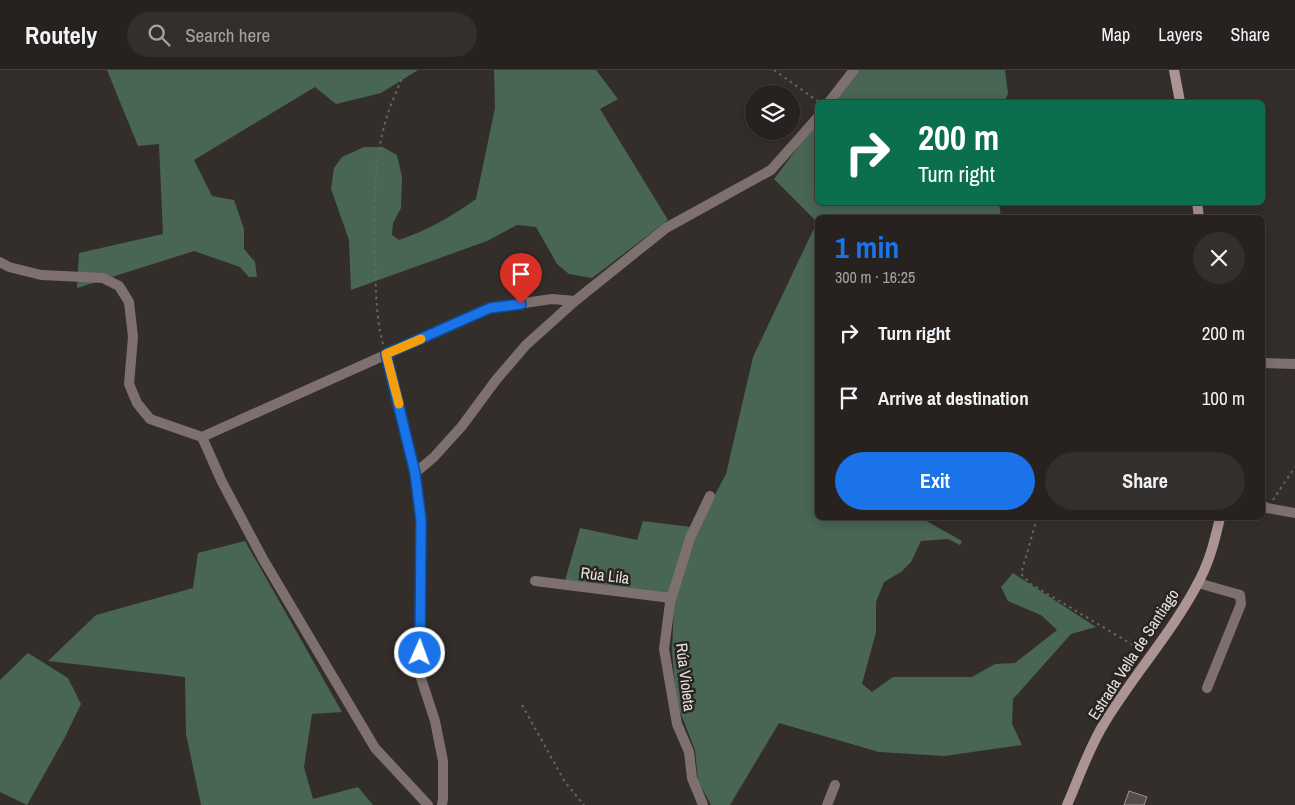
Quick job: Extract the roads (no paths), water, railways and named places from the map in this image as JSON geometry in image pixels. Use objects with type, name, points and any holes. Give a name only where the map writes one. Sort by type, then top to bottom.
[{"type":"main road","points":[[1174,70],[1180,100]]},
{"type":"main road","name":"Estrada Vella de Santiago","points":[[1067,805],[1104,724],[1198,583],[1213,546],[1220,520]]},
{"type":"street","points":[[831,100],[854,70]]},
{"type":"street","points":[[415,473],[434,457],[462,426],[496,380],[526,345],[575,301],[666,228],[771,170],[815,120]]},
{"type":"street","points":[[0,262],[9,267],[41,275],[103,278],[119,286],[129,302],[133,337],[129,384],[137,404],[150,419],[202,437],[282,403],[490,308],[552,299],[575,301]]},
{"type":"street","points":[[386,354],[415,473],[421,520],[419,672],[435,721],[443,760],[442,805]]},
{"type":"street","points":[[1265,363],[1295,364]]},
{"type":"street","points":[[202,437],[222,482],[263,560],[375,748],[428,805]]},
{"type":"street","name":"Rúa Violeta","points":[[703,805],[692,778],[689,752],[677,724],[664,649],[671,598],[690,538],[710,496]]},
{"type":"street","points":[[1267,507],[1295,514]]},
{"type":"street","name":"Rúa Lila","points":[[535,581],[671,598]]},
{"type":"street","points":[[1198,583],[1240,595],[1241,604],[1207,688]]},
{"type":"street","points":[[827,805],[835,786]]}]
